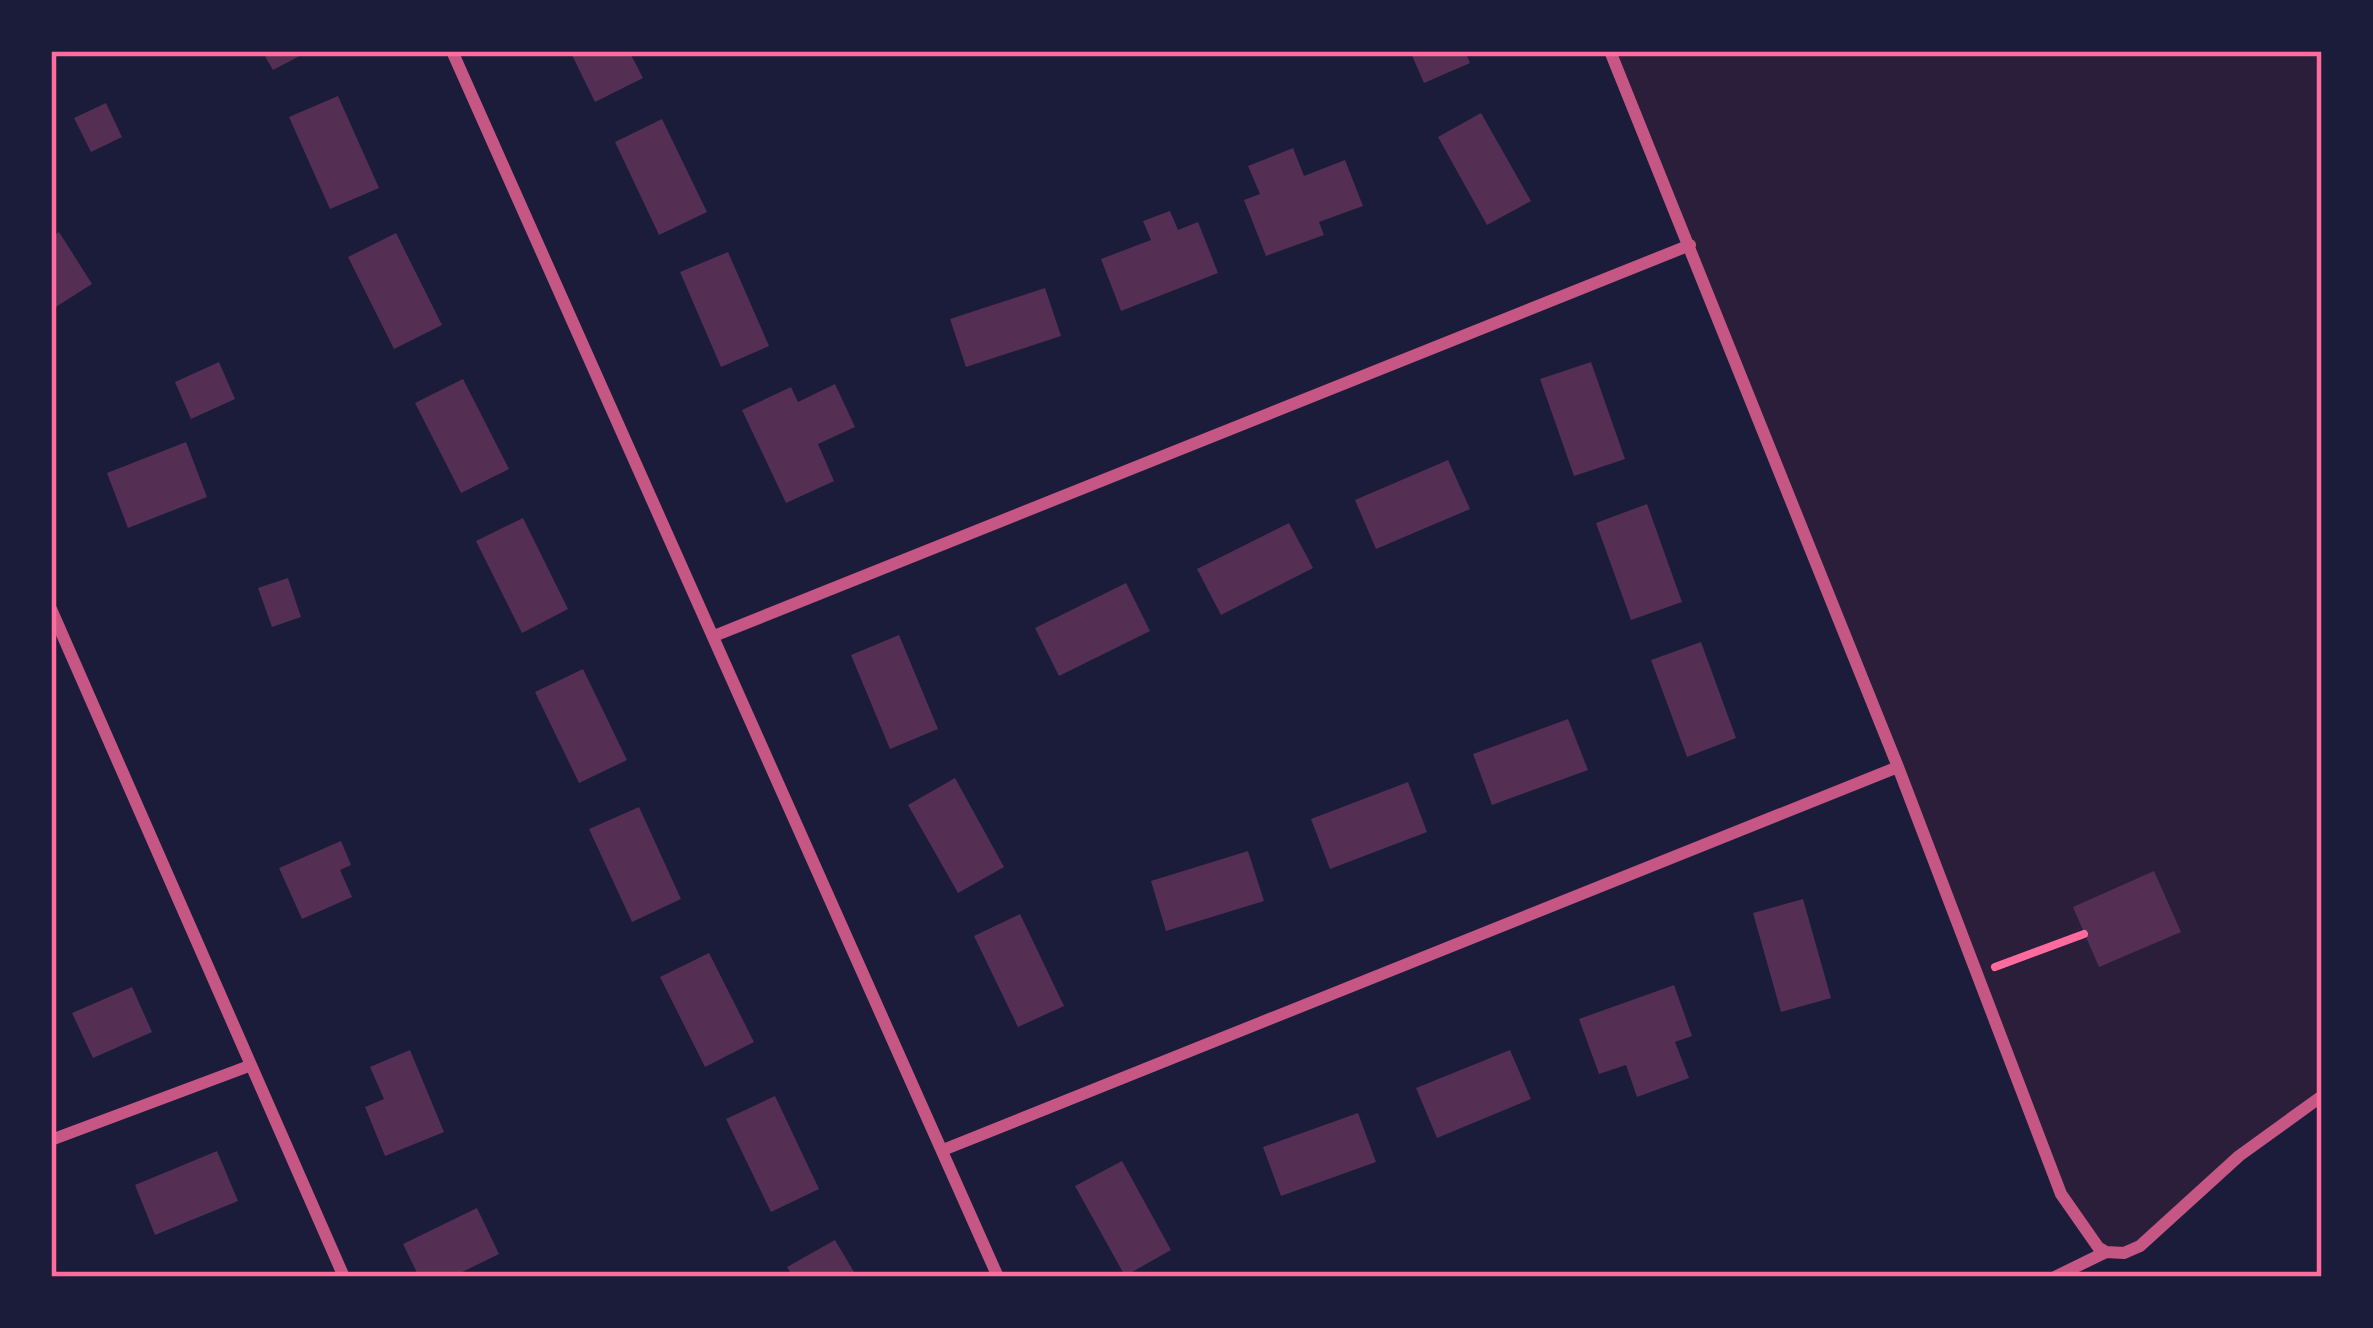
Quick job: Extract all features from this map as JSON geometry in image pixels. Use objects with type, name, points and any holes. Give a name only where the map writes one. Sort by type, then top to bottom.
[{"type":"street","points":[[452,51],[998,1277]]},
{"type":"street","points":[[1610,51],[1898,767],[2061,1194],[2098,1247],[2124,1253],[2140,1246],[2240,1156],[2322,1096]]},
{"type":"street","points":[[714,636],[1690,245]]},
{"type":"street","points":[[51,609],[344,1277]]},
{"type":"street","points":[[943,1150],[1898,767]]},
{"type":"street","points":[[51,1140],[249,1066]]},
{"type":"street","points":[[2055,1277],[2106,1252]]},
{"type":"path","points":[[1977,973],[2084,934]]},
{"type":"shaded area","points":[[1610,51],[2322,51],[2322,1096],[2283,1121],[2145,1242],[2111,1253],[2061,1194]]},
{"type":"building","points":[[262,51],[309,51],[273,70]]},
{"type":"building","points":[[570,51],[629,51],[643,78],[595,102]]},
{"type":"building","points":[[1410,51],[1465,51],[1470,63],[1424,83]]},
{"type":"building","points":[[338,96],[379,188],[330,209],[289,117]]},
{"type":"building","points":[[106,103],[122,137],[91,152],[74,118]]},
{"type":"building","points":[[1481,113],[1531,201],[1487,225],[1438,137]]},
{"type":"building","points":[[662,119],[707,212],[659,235],[615,142]]},
{"type":"building","points":[[1293,148],[1304,176],[1345,160],[1363,206],[1319,222],[1324,235],[1266,256],[1244,200],[1260,194],[1248,166]]},
{"type":"building","points":[[1170,211],[1178,230],[1198,222],[1218,273],[1121,311],[1101,259],[1151,240],[1143,221]]},
{"type":"building","points":[[59,232],[92,284],[51,310],[51,237]]},
{"type":"building","points":[[396,233],[442,325],[394,349],[348,257]]},
{"type":"building","points":[[728,252],[769,346],[721,367],[680,272]]},
{"type":"building","points":[[1045,288],[1061,336],[966,367],[950,319]]},
{"type":"building","points":[[219,362],[235,399],[191,419],[175,382]]},
{"type":"building","points":[[1591,362],[1625,459],[1574,476],[1540,379]]},
{"type":"building","points":[[463,379],[509,469],[461,493],[415,403]]},
{"type":"building","points":[[835,384],[855,427],[818,444],[834,481],[786,503],[742,410],[791,387],[798,402]]},
{"type":"building","points":[[186,442],[207,497],[128,528],[107,473]]},
{"type":"building","points":[[1448,460],[1470,509],[1376,549],[1355,500]]},
{"type":"building","points":[[1647,504],[1682,602],[1631,620],[1596,523]]},
{"type":"building","points":[[523,518],[568,609],[522,633],[476,541]]},
{"type":"building","points":[[1289,523],[1313,568],[1221,615],[1197,569]]},
{"type":"building","points":[[288,578],[301,617],[272,627],[258,588]]},
{"type":"building","points":[[1126,583],[1150,631],[1059,676],[1035,628]]},
{"type":"building","points":[[899,635],[938,729],[890,749],[851,655]]},
{"type":"building","points":[[1701,642],[1736,738],[1687,757],[1651,660]]},
{"type":"building","points":[[583,669],[627,760],[579,783],[535,692]]},
{"type":"building","points":[[1568,719],[1588,770],[1492,805],[1473,754]]},
{"type":"building","points":[[955,778],[1004,867],[958,893],[908,805]]},
{"type":"building","points":[[1408,782],[1427,832],[1330,869],[1311,819]]},
{"type":"building","points":[[639,807],[681,899],[632,922],[589,829]]},
{"type":"building","points":[[341,841],[351,865],[340,870],[352,897],[302,919],[279,868]]},
{"type":"building","points":[[1248,851],[1264,901],[1166,931],[1151,881]]},
{"type":"building","points":[[2154,871],[2181,932],[2099,967],[2073,907]]},
{"type":"building","points":[[1803,899],[1831,998],[1781,1012],[1753,913]]},
{"type":"building","points":[[1020,914],[1064,1006],[1018,1027],[974,936]]},
{"type":"building","points":[[709,953],[754,1042],[705,1067],[660,977]]},
{"type":"building","points":[[1674,985],[1692,1036],[1675,1042],[1689,1078],[1637,1097],[1626,1065],[1599,1074],[1579,1019]]},
{"type":"building","points":[[132,987],[152,1032],[93,1058],[72,1013]]},
{"type":"building","points":[[410,1050],[444,1132],[385,1156],[365,1107],[384,1099],[370,1067]]},
{"type":"building","points":[[1510,1050],[1531,1099],[1437,1138],[1416,1088]]},
{"type":"building","points":[[775,1096],[819,1189],[771,1212],[726,1119]]},
{"type":"building","points":[[1358,1113],[1376,1162],[1281,1196],[1263,1147]]},
{"type":"building","points":[[217,1151],[238,1201],[155,1235],[135,1185]]},
{"type":"building","points":[[1122,1161],[1171,1250],[1125,1276],[1075,1186]]},
{"type":"building","points":[[477,1208],[499,1254],[452,1277],[419,1277],[403,1244]]},
{"type":"building","points":[[835,1240],[857,1277],[793,1277],[787,1267]]}]
